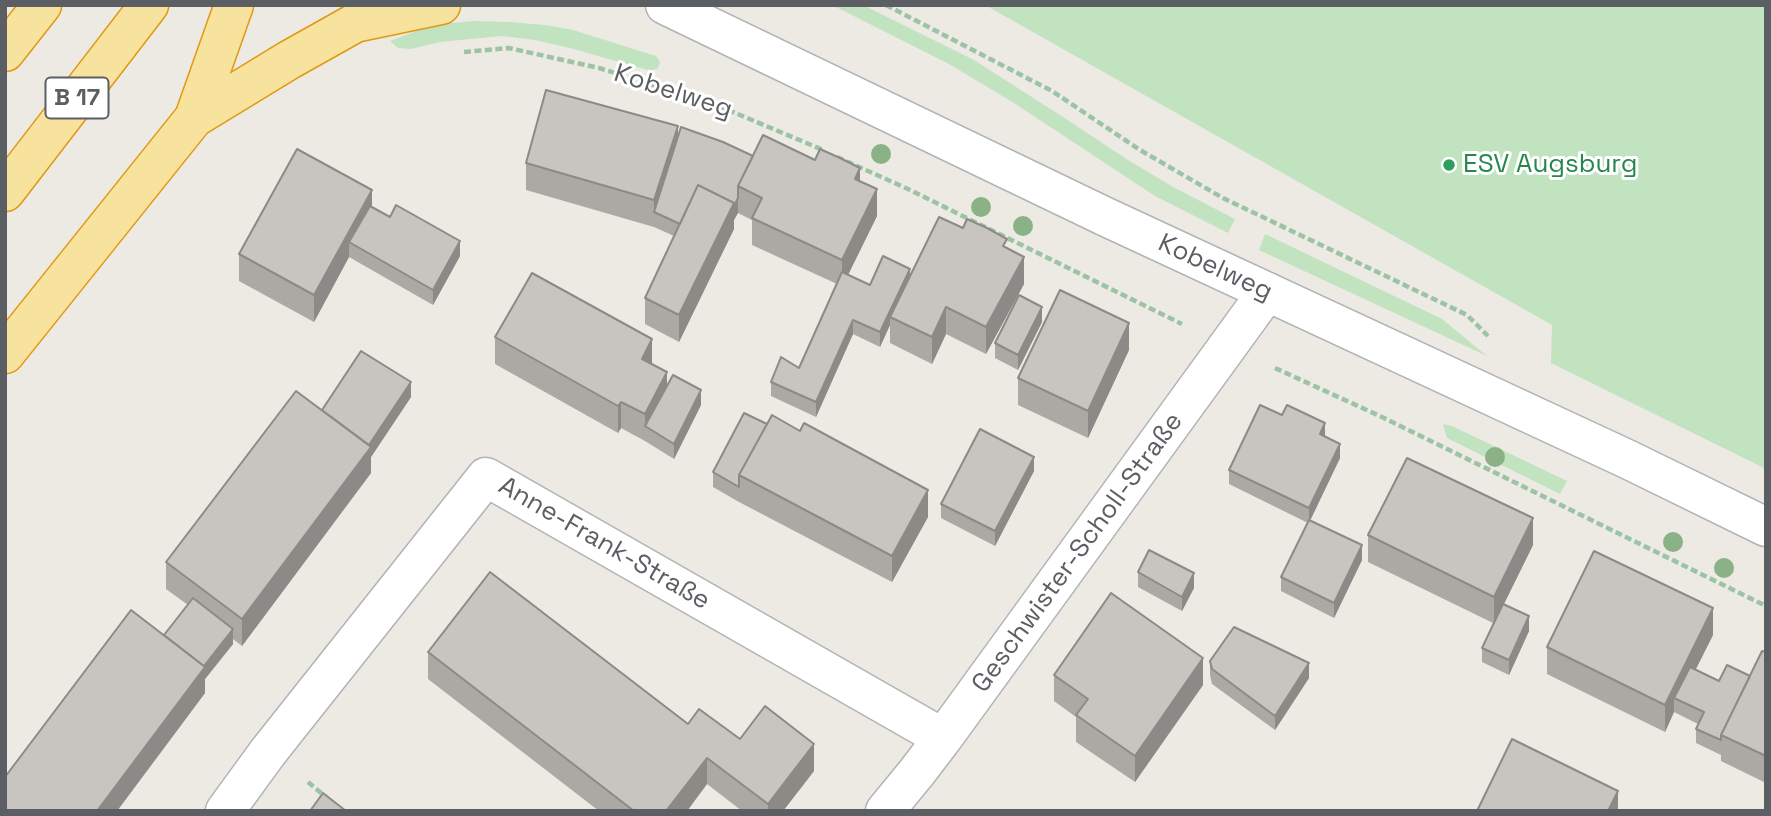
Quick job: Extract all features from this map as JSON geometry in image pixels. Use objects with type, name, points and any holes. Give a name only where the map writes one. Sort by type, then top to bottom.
[{"type":"highway","points":[[5,52],[42,5]]},
{"type":"highway","name":"B 17","points":[[5,192],[149,5]]},
{"type":"highway","points":[[5,354],[194,118],[234,5]]},
{"type":"highway","points":[[194,118],[355,23],[442,5]]},
{"type":"street","name":"Kobelweg","points":[[666,5],[1106,217],[1627,459],[1766,527]]},
{"type":"street","name":"Geschwister-Scholl-Straße","points":[[885,811],[918,772],[1267,292]]},
{"type":"street","name":"Anne-Frank-Straße","points":[[225,811],[268,752],[486,477],[943,738]]},
{"type":"path","points":[[886,5],[1052,91],[1140,150],[1223,198],[1467,315]]},
{"type":"path","name":"Kobelweg","points":[[456,53],[509,48],[599,68],[714,104],[823,151]]},
{"type":"path","points":[[835,156],[1391,422],[1766,606]]},
{"type":"path","points":[[307,781],[333,803]]},
{"type":"green space","points":[[832,5],[863,5],[974,60],[1128,160],[1235,219],[1228,233],[1155,196],[1014,103],[949,64]]},
{"type":"green space","name":"ESV Augsburg","points":[[985,5],[1766,5],[1766,469],[1551,363],[1552,325]]},
{"type":"green space","points":[[475,21],[545,25],[573,30],[656,56],[660,62],[658,68],[651,71],[570,48],[502,36],[440,42],[411,49],[398,48],[390,41],[419,30]]},
{"type":"green space","points":[[1265,234],[1442,319],[1487,356],[1259,250]]},
{"type":"green space","points":[[1443,424],[1567,481],[1560,494],[1447,438]]},
{"type":"building","points":[[546,90],[678,126],[654,200],[526,163]]},
{"type":"building","points":[[681,127],[753,156],[738,186],[738,198],[734,206],[734,203],[698,185],[680,224],[654,212]]},
{"type":"building","points":[[763,135],[815,160],[820,149],[840,158],[860,168],[855,179],[877,189],[842,260],[752,218],[762,198],[738,186]]},
{"type":"building","points":[[297,149],[372,190],[314,295],[239,254]]},
{"type":"building","points":[[698,185],[734,203],[679,315],[645,298]]},
{"type":"building","points":[[396,205],[460,241],[433,290],[349,242],[370,206],[390,217]]},
{"type":"building","points":[[939,217],[963,228],[967,219],[987,228],[1007,239],[1003,246],[1024,257],[986,327],[946,307],[932,337],[890,317]]},
{"type":"building","points":[[883,256],[910,269],[880,332],[853,320],[816,402],[771,382],[781,357],[799,368],[842,272],[870,285]]},
{"type":"building","points":[[532,273],[652,339],[642,359],[667,372],[645,414],[621,402],[618,406],[495,337]]},
{"type":"building","points":[[1060,290],[1129,323],[1088,411],[1018,378]]},
{"type":"building","points":[[1019,295],[1042,307],[1018,355],[995,343]]},
{"type":"building","points":[[361,351],[411,382],[369,445],[322,410]]},
{"type":"building","points":[[673,375],[701,390],[674,444],[645,426]]},
{"type":"building","points":[[296,391],[371,447],[242,619],[166,562]]},
{"type":"building","points":[[1260,405],[1282,415],[1287,405],[1325,423],[1320,434],[1340,444],[1309,508],[1229,470]]},
{"type":"building","points":[[744,413],[767,424],[739,475],[739,487],[713,472]]},
{"type":"building","points":[[772,415],[800,431],[804,423],[928,490],[892,556],[739,475]]},
{"type":"building","points":[[980,429],[1034,457],[995,531],[941,504]]},
{"type":"building","points":[[1407,458],[1533,518],[1494,597],[1368,535]]},
{"type":"building","points":[[1309,520],[1362,545],[1334,603],[1281,577]]},
{"type":"building","points":[[1149,550],[1194,573],[1182,597],[1138,572]]},
{"type":"building","points":[[1594,551],[1713,608],[1665,705],[1547,647]]},
{"type":"building","points":[[490,572],[688,724],[699,709],[740,739],[765,706],[814,744],[768,804],[707,758],[666,811],[634,811],[428,652]]},
{"type":"building","points":[[1111,593],[1203,658],[1135,756],[1076,715],[1088,699],[1054,675]]},
{"type":"building","points":[[193,598],[233,629],[204,666],[164,635]]},
{"type":"building","points":[[1503,604],[1529,616],[1509,660],[1482,648]]},
{"type":"building","points":[[131,610],[205,667],[97,811],[5,811],[5,777]]},
{"type":"building","points":[[1234,627],[1309,663],[1275,716],[1212,669],[1210,661]]},
{"type":"building","points":[[1762,651],[1766,652],[1766,756],[1721,735]]},
{"type":"building","points":[[1727,665],[1750,676],[1721,740],[1696,729],[1704,712],[1674,698],[1690,667],[1719,681]]},
{"type":"building","points":[[1512,739],[1618,791],[1608,811],[1477,811]]},
{"type":"building","points":[[323,793],[346,811],[310,811]]},
{"type":"place","name":"ESV Augsburg","points":[[1449,165]]}]
